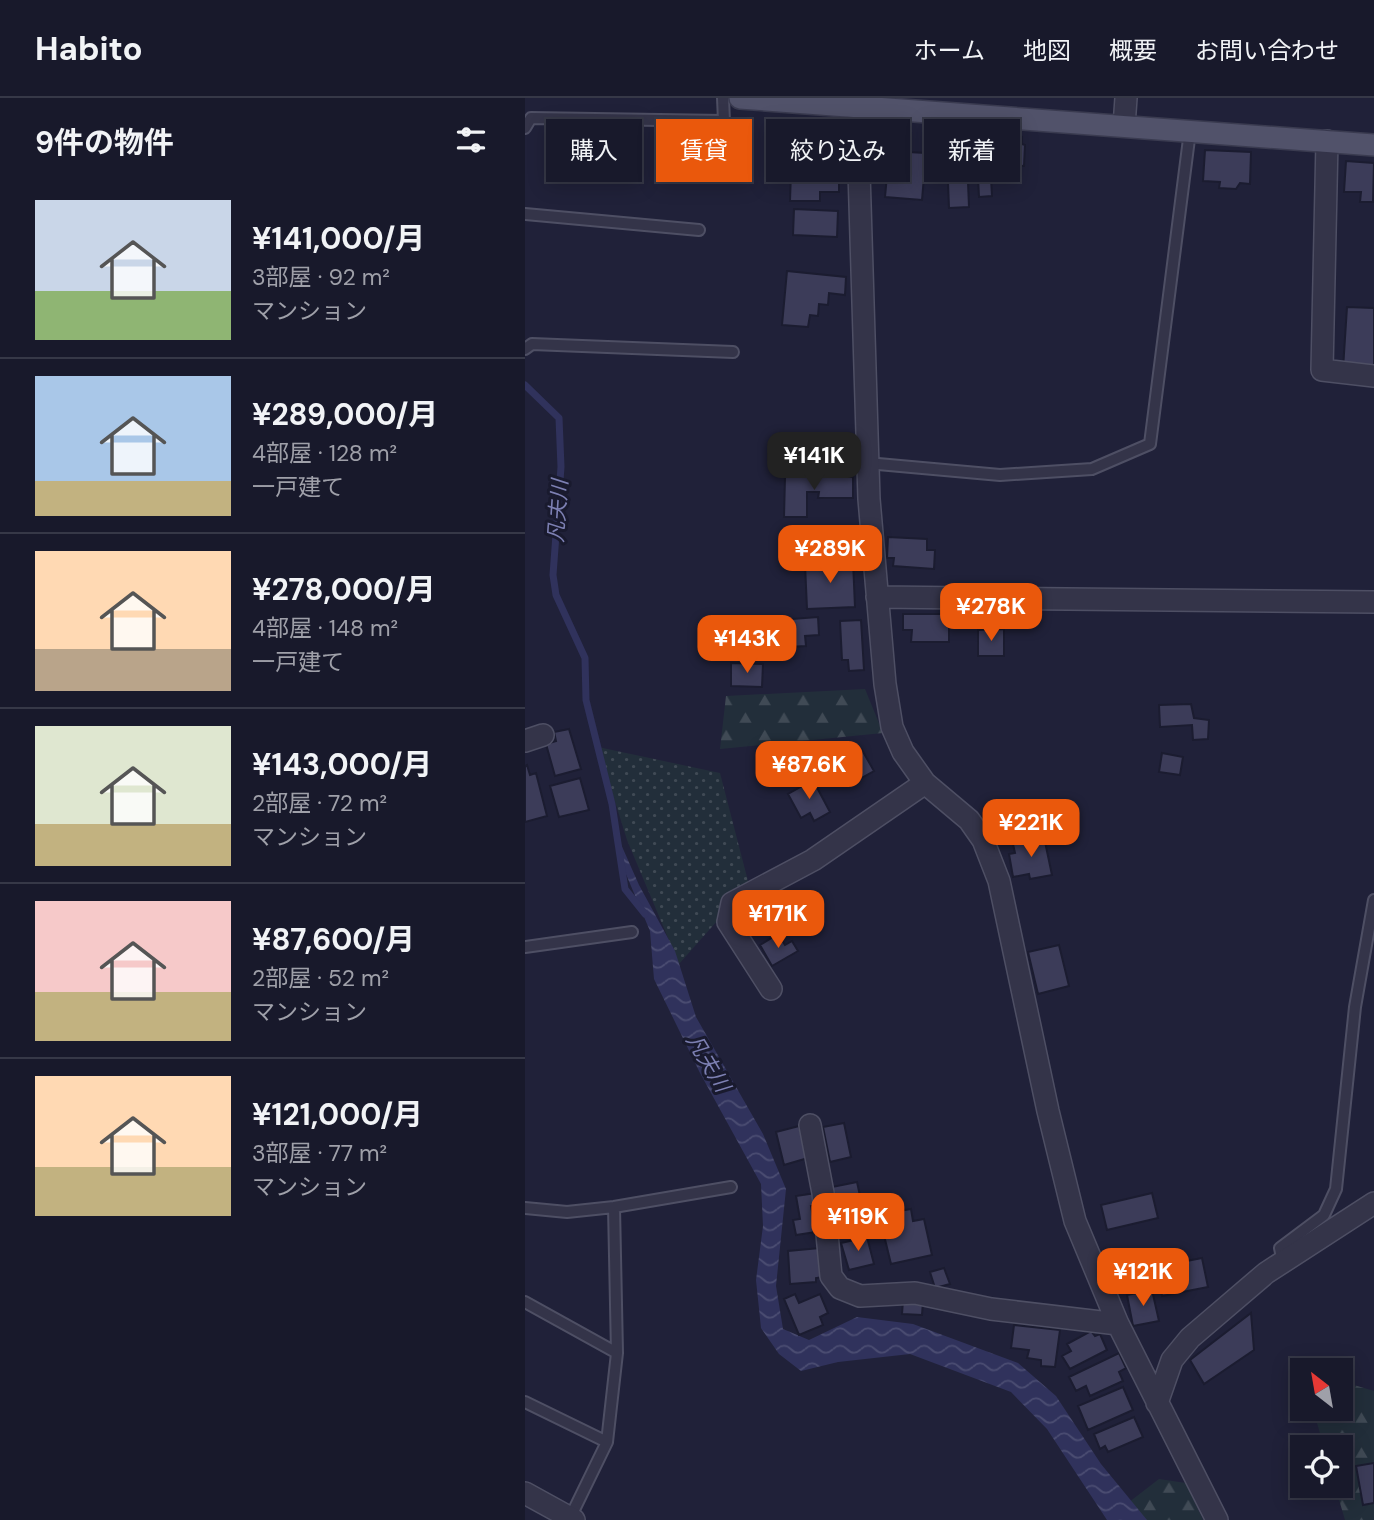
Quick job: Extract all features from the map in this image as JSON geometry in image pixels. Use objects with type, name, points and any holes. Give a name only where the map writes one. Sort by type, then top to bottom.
[{"type":"main road","points":[[740,98],[856,102],[1374,145]]},
{"type":"street","points":[[1123,126],[1126,98]]},
{"type":"street","points":[[856,102],[867,463],[885,684],[892,727],[903,752],[925,783],[969,820],[983,840],[999,881],[1048,1111],[1075,1221],[1118,1324],[1217,1520]]},
{"type":"street","points":[[1327,141],[1322,370],[1374,376]]},
{"type":"street","points":[[877,597],[1374,602]]},
{"type":"street","points":[[771,989],[728,922],[732,903],[813,860],[925,783]]},
{"type":"street","points":[[810,1125],[823,1193],[831,1276],[841,1288],[860,1296],[915,1293],[991,1308],[1118,1324]]},
{"type":"street","points":[[1157,1403],[1172,1360],[1190,1338],[1266,1273],[1374,1203]]},
{"type":"street","points":[[525,1493],[572,1519]]},
{"type":"lane","points":[[525,128],[531,118],[725,121],[723,98]]},
{"type":"lane","points":[[867,463],[1000,475],[1092,468],[1150,444],[1190,131]]},
{"type":"lane","points":[[525,214],[699,230]]},
{"type":"lane","points":[[525,349],[533,344],[733,352]]},
{"type":"lane","points":[[1283,1262],[1280,1248],[1324,1215],[1336,1189],[1355,1007],[1374,900]]},
{"type":"lane","points":[[525,947],[632,932]]},
{"type":"lane","points":[[525,1208],[567,1212],[614,1207],[731,1187]]},
{"type":"lane","points":[[572,1519],[607,1442],[617,1353],[614,1207]]},
{"type":"lane","points":[[525,1302],[617,1353]]},
{"type":"lane","points":[[525,1402],[607,1442]]},
{"type":"green space","points":[[865,689],[883,733],[720,749],[726,696]]},
{"type":"green space","points":[[598,747],[720,773],[749,885],[679,964],[627,840]]},
{"type":"green space","points":[[1353,1385],[1374,1391],[1374,1520],[1345,1520],[1339,1498],[1353,1498],[1353,1435],[1321,1435],[1316,1421],[1353,1421]]},
{"type":"green space","points":[[1159,1479],[1186,1483],[1203,1520],[1124,1520],[1124,1506]]},
{"type":"water","points":[[616,833],[639,885],[675,951],[696,1017],[763,1134],[786,1189],[776,1286],[783,1329],[809,1340],[857,1317],[913,1324],[1018,1363],[1056,1396],[1101,1464],[1147,1520],[1107,1520],[1047,1429],[1011,1392],[910,1354],[838,1362],[801,1371],[779,1354],[761,1328],[756,1280],[763,1226],[761,1184],[700,1073],[654,979],[650,931],[620,860]]},
{"type":"building","points":[[1020,137],[1025,145],[1024,166],[1020,166]]},
{"type":"building","points":[[1205,150],[1251,152],[1250,184],[1240,183],[1236,189],[1219,188],[1220,182],[1203,181]]},
{"type":"building","points":[[910,152],[924,153],[922,200],[885,197],[886,182],[910,182]]},
{"type":"building","points":[[1346,161],[1374,163],[1373,202],[1360,202],[1361,192],[1344,192]]},
{"type":"building","points":[[791,182],[839,182],[839,192],[820,192],[820,201],[790,201]]},
{"type":"building","points":[[968,182],[969,207],[949,208],[948,183]]},
{"type":"building","points":[[978,182],[991,182],[992,196],[979,197]]},
{"type":"building","points":[[794,209],[838,211],[837,237],[793,235]]},
{"type":"building","points":[[787,271],[846,277],[845,295],[829,293],[828,305],[819,304],[818,316],[810,315],[808,327],[782,325]]},
{"type":"building","points":[[1347,307],[1374,308],[1374,373],[1343,369]]},
{"type":"building","points":[[785,477],[853,477],[853,498],[818,498],[819,492],[807,492],[807,517],[784,517]]},
{"type":"building","points":[[888,537],[927,539],[927,550],[935,550],[934,569],[893,566],[894,558],[887,558]]},
{"type":"building","points":[[853,561],[855,607],[807,609],[805,564]]},
{"type":"building","points":[[903,614],[949,614],[949,642],[911,642],[912,630],[903,630]]},
{"type":"building","points":[[818,617],[819,635],[805,636],[806,646],[755,649],[753,622]]},
{"type":"building","points":[[861,620],[864,670],[849,671],[848,660],[842,660],[840,621]]},
{"type":"building","points":[[1004,629],[1004,656],[978,656],[978,630]]},
{"type":"building","points":[[731,663],[763,664],[762,687],[731,686]]},
{"type":"building","points":[[1191,704],[1194,718],[1209,720],[1208,739],[1193,740],[1192,725],[1160,727],[1159,705]]},
{"type":"building","points":[[569,729],[581,769],[555,776],[546,744],[556,741],[554,732]]},
{"type":"building","points":[[862,750],[874,771],[847,786],[835,766]]},
{"type":"building","points":[[1162,753],[1183,757],[1180,775],[1159,772]]},
{"type":"building","points":[[527,765],[530,775],[536,773],[547,816],[525,822],[525,766]]},
{"type":"building","points":[[580,778],[589,810],[559,817],[550,786]]},
{"type":"building","points":[[813,780],[830,812],[814,821],[810,813],[801,818],[788,794]]},
{"type":"building","points":[[1044,837],[1052,875],[1030,879],[1029,874],[1013,877],[1009,854],[1015,853],[1013,844]]},
{"type":"building","points":[[774,892],[789,919],[777,926],[775,922],[749,936],[736,913]]},
{"type":"building","points":[[778,934],[785,945],[792,941],[798,951],[772,966],[760,945]]},
{"type":"building","points":[[1059,945],[1069,986],[1038,994],[1028,952]]},
{"type":"building","points":[[844,1123],[851,1157],[830,1162],[823,1127]]},
{"type":"building","points":[[799,1126],[808,1158],[784,1165],[776,1132]]},
{"type":"building","points":[[857,1182],[864,1214],[838,1220],[832,1187]]},
{"type":"building","points":[[816,1193],[818,1205],[811,1206],[816,1232],[796,1235],[793,1220],[800,1219],[796,1196]]},
{"type":"building","points":[[1152,1193],[1158,1218],[1107,1230],[1101,1205]]},
{"type":"building","points":[[911,1209],[913,1221],[924,1219],[932,1255],[891,1264],[882,1227],[902,1223],[899,1211]]},
{"type":"building","points":[[867,1237],[874,1264],[849,1270],[841,1243]]},
{"type":"building","points":[[820,1248],[823,1277],[816,1278],[816,1282],[790,1284],[788,1251]]},
{"type":"building","points":[[1202,1258],[1208,1287],[1162,1296],[1156,1267]]},
{"type":"building","points":[[944,1268],[950,1284],[935,1288],[930,1272]]},
{"type":"building","points":[[1152,1290],[1159,1321],[1133,1326],[1127,1295]]},
{"type":"building","points":[[795,1294],[799,1303],[820,1294],[828,1313],[820,1317],[823,1325],[799,1335],[784,1299]]},
{"type":"building","points":[[903,1300],[923,1301],[922,1315],[902,1314]]},
{"type":"building","points":[[1251,1313],[1254,1350],[1204,1384],[1190,1360]]},
{"type":"building","points":[[1014,1325],[1060,1330],[1055,1367],[1041,1366],[1041,1360],[1027,1358],[1029,1350],[1011,1348]]},
{"type":"building","points":[[1091,1331],[1095,1336],[1100,1334],[1107,1350],[1070,1369],[1062,1356],[1071,1351],[1067,1344]]},
{"type":"building","points":[[1119,1353],[1126,1368],[1119,1372],[1123,1381],[1090,1396],[1086,1386],[1076,1391],[1069,1377]]},
{"type":"building","points":[[1123,1387],[1133,1410],[1088,1430],[1078,1406]]},
{"type":"building","points":[[1134,1417],[1143,1437],[1108,1452],[1105,1446],[1100,1449],[1094,1434]]},
{"type":"building","points":[[1374,1463],[1374,1503],[1363,1505],[1356,1466]]},
{"type":"waterway","name":"凡夫川","points":[[525,385],[559,418],[561,467],[553,575],[556,595],[585,658],[586,700],[612,804],[625,889],[645,914]]}]
